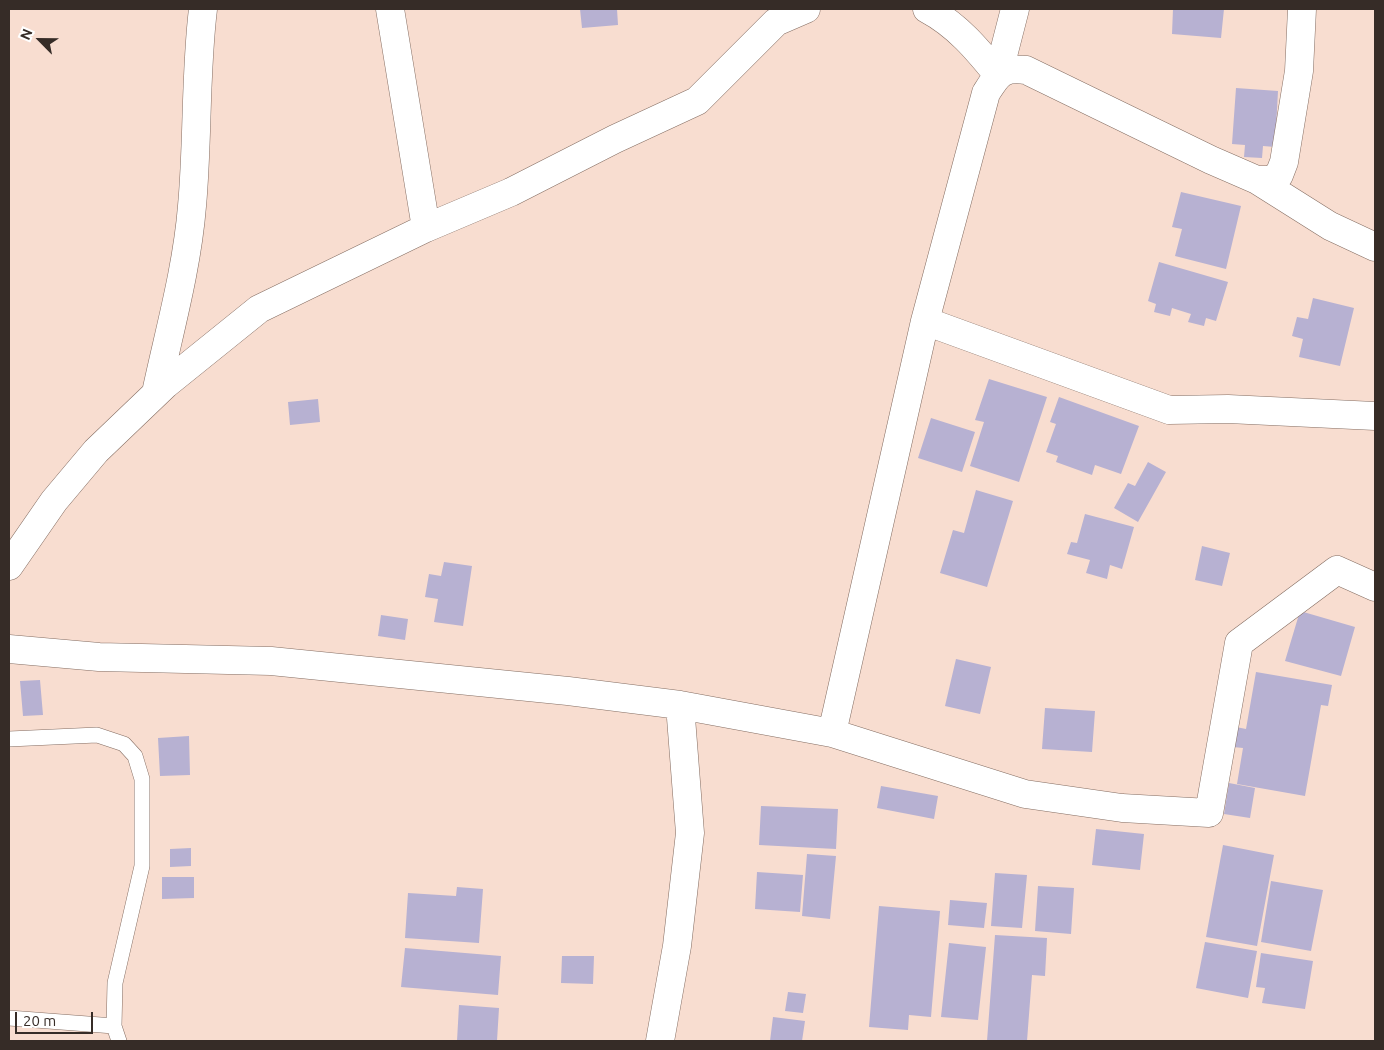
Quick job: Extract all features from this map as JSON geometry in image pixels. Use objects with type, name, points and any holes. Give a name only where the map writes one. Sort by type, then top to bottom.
[{"type":"street","points":[[156,393],[183,271],[192,207],[197,56],[203,9]]},
{"type":"street","points":[[390,9],[426,228]]},
{"type":"street","points":[[9,566],[54,501],[77,472],[156,393],[259,309],[426,228],[510,192],[615,138],[697,101],[776,22],[806,9]]},
{"type":"street","points":[[927,9],[941,16],[971,41],[998,75]]},
{"type":"street","points":[[832,733],[925,321],[986,93],[998,75],[1015,9]]},
{"type":"street","points":[[1257,180],[1270,180],[1279,175],[1284,162],[1299,71],[1302,9]]},
{"type":"street","points":[[998,75],[1011,68],[1026,70],[1211,160],[1257,180],[1330,226],[1375,247]]},
{"type":"street","points":[[925,321],[1169,410],[1228,410],[1375,416]]},
{"type":"street","points":[[9,649],[99,658],[270,661],[568,691],[680,706],[832,733],[1025,794],[1122,808],[1209,813],[1239,643],[1336,570],[1375,587]]},
{"type":"street","points":[[660,1041],[677,946],[690,833],[680,706]]},
{"type":"lane","points":[[9,739],[98,736],[124,744],[135,756],[142,779],[142,866],[115,983],[114,1026],[119,1041]]},
{"type":"lane","points":[[9,1018],[114,1026]]},
{"type":"building","points":[[580,9],[617,9],[618,25],[582,28]]},
{"type":"building","points":[[1173,9],[1224,9],[1221,38],[1172,34]]},
{"type":"building","points":[[1236,88],[1278,91],[1275,147],[1263,146],[1262,158],[1244,157],[1245,145],[1232,144]]},
{"type":"building","points":[[1181,192],[1241,206],[1226,269],[1175,256],[1182,229],[1172,227]]},
{"type":"building","points":[[1159,262],[1228,282],[1216,321],[1206,318],[1204,326],[1188,322],[1191,314],[1172,308],[1170,316],[1154,312],[1156,304],[1148,301]]},
{"type":"building","points":[[1313,298],[1354,308],[1340,366],[1299,357],[1303,339],[1292,336],[1297,317],[1308,319]]},
{"type":"building","points":[[989,379],[1047,397],[1019,482],[970,466],[984,422],[975,420]]},
{"type":"building","points":[[1059,397],[1139,426],[1121,474],[1095,465],[1092,475],[1056,462],[1058,456],[1046,452],[1056,424],[1050,422]]},
{"type":"building","points":[[318,399],[320,422],[290,425],[288,402]]},
{"type":"building","points":[[931,418],[975,432],[962,472],[918,458]]},
{"type":"building","points":[[1148,462],[1166,472],[1138,522],[1114,508],[1128,483],[1135,486]]},
{"type":"building","points":[[976,490],[1013,501],[987,587],[940,573],[953,530],[964,533]]},
{"type":"building","points":[[1085,514],[1134,527],[1122,569],[1110,565],[1107,579],[1086,573],[1090,560],[1067,554],[1071,542],[1077,543]]},
{"type":"building","points":[[1202,546],[1230,553],[1222,586],[1195,580]]},
{"type":"building","points":[[444,562],[472,566],[463,626],[434,622],[438,599],[425,597],[429,574],[441,576]]},
{"type":"building","points":[[1300,611],[1355,627],[1341,676],[1285,661]]},
{"type":"building","points":[[381,615],[408,619],[405,640],[378,636]]},
{"type":"building","points":[[956,659],[991,667],[980,714],[945,706]]},
{"type":"building","points":[[1256,672],[1332,685],[1328,706],[1321,705],[1305,796],[1237,784],[1243,748],[1233,747],[1236,727],[1246,729]]},
{"type":"building","points":[[40,680],[43,715],[23,716],[20,681]]},
{"type":"building","points":[[1045,708],[1095,711],[1092,752],[1042,749]]},
{"type":"building","points":[[189,736],[190,775],[160,776],[158,738]]},
{"type":"building","points":[[1229,783],[1255,788],[1250,818],[1224,814]]},
{"type":"building","points":[[881,786],[938,796],[934,819],[877,808]]},
{"type":"building","points":[[761,806],[838,809],[836,849],[759,845]]},
{"type":"building","points":[[1096,829],[1144,834],[1140,870],[1092,865]]},
{"type":"building","points":[[1223,845],[1274,855],[1257,946],[1206,937]]},
{"type":"building","points":[[191,848],[191,866],[170,867],[170,849]]},
{"type":"building","points":[[807,854],[836,856],[830,919],[802,916]]},
{"type":"building","points":[[757,872],[803,875],[800,912],[755,909]]},
{"type":"building","points":[[995,873],[1027,875],[1022,928],[991,926]]},
{"type":"building","points":[[162,877],[194,877],[194,898],[162,899]]},
{"type":"building","points":[[1271,881],[1323,890],[1311,951],[1261,942]]},
{"type":"building","points":[[1038,886],[1074,888],[1071,934],[1035,931]]},
{"type":"building","points":[[457,887],[483,889],[479,943],[405,938],[408,893],[456,896]]},
{"type":"building","points":[[950,900],[987,903],[984,928],[948,925]]},
{"type":"building","points":[[879,906],[940,911],[931,1017],[909,1015],[908,1030],[869,1027]]},
{"type":"building","points":[[995,935],[1047,938],[1045,976],[1032,975],[1027,1041],[987,1041]]},
{"type":"building","points":[[1205,942],[1257,951],[1248,998],[1196,988]]},
{"type":"building","points":[[949,943],[986,947],[978,1020],[941,1017]]},
{"type":"building","points":[[405,948],[501,956],[498,995],[401,987]]},
{"type":"building","points":[[1261,953],[1313,961],[1305,1009],[1262,1003],[1265,988],[1256,987]]},
{"type":"building","points":[[562,956],[594,956],[593,984],[561,983]]},
{"type":"building","points":[[788,992],[806,994],[803,1013],[785,1011]]},
{"type":"building","points":[[459,1005],[499,1008],[497,1041],[457,1041]]},
{"type":"building","points":[[773,1017],[805,1021],[802,1041],[770,1041]]}]
